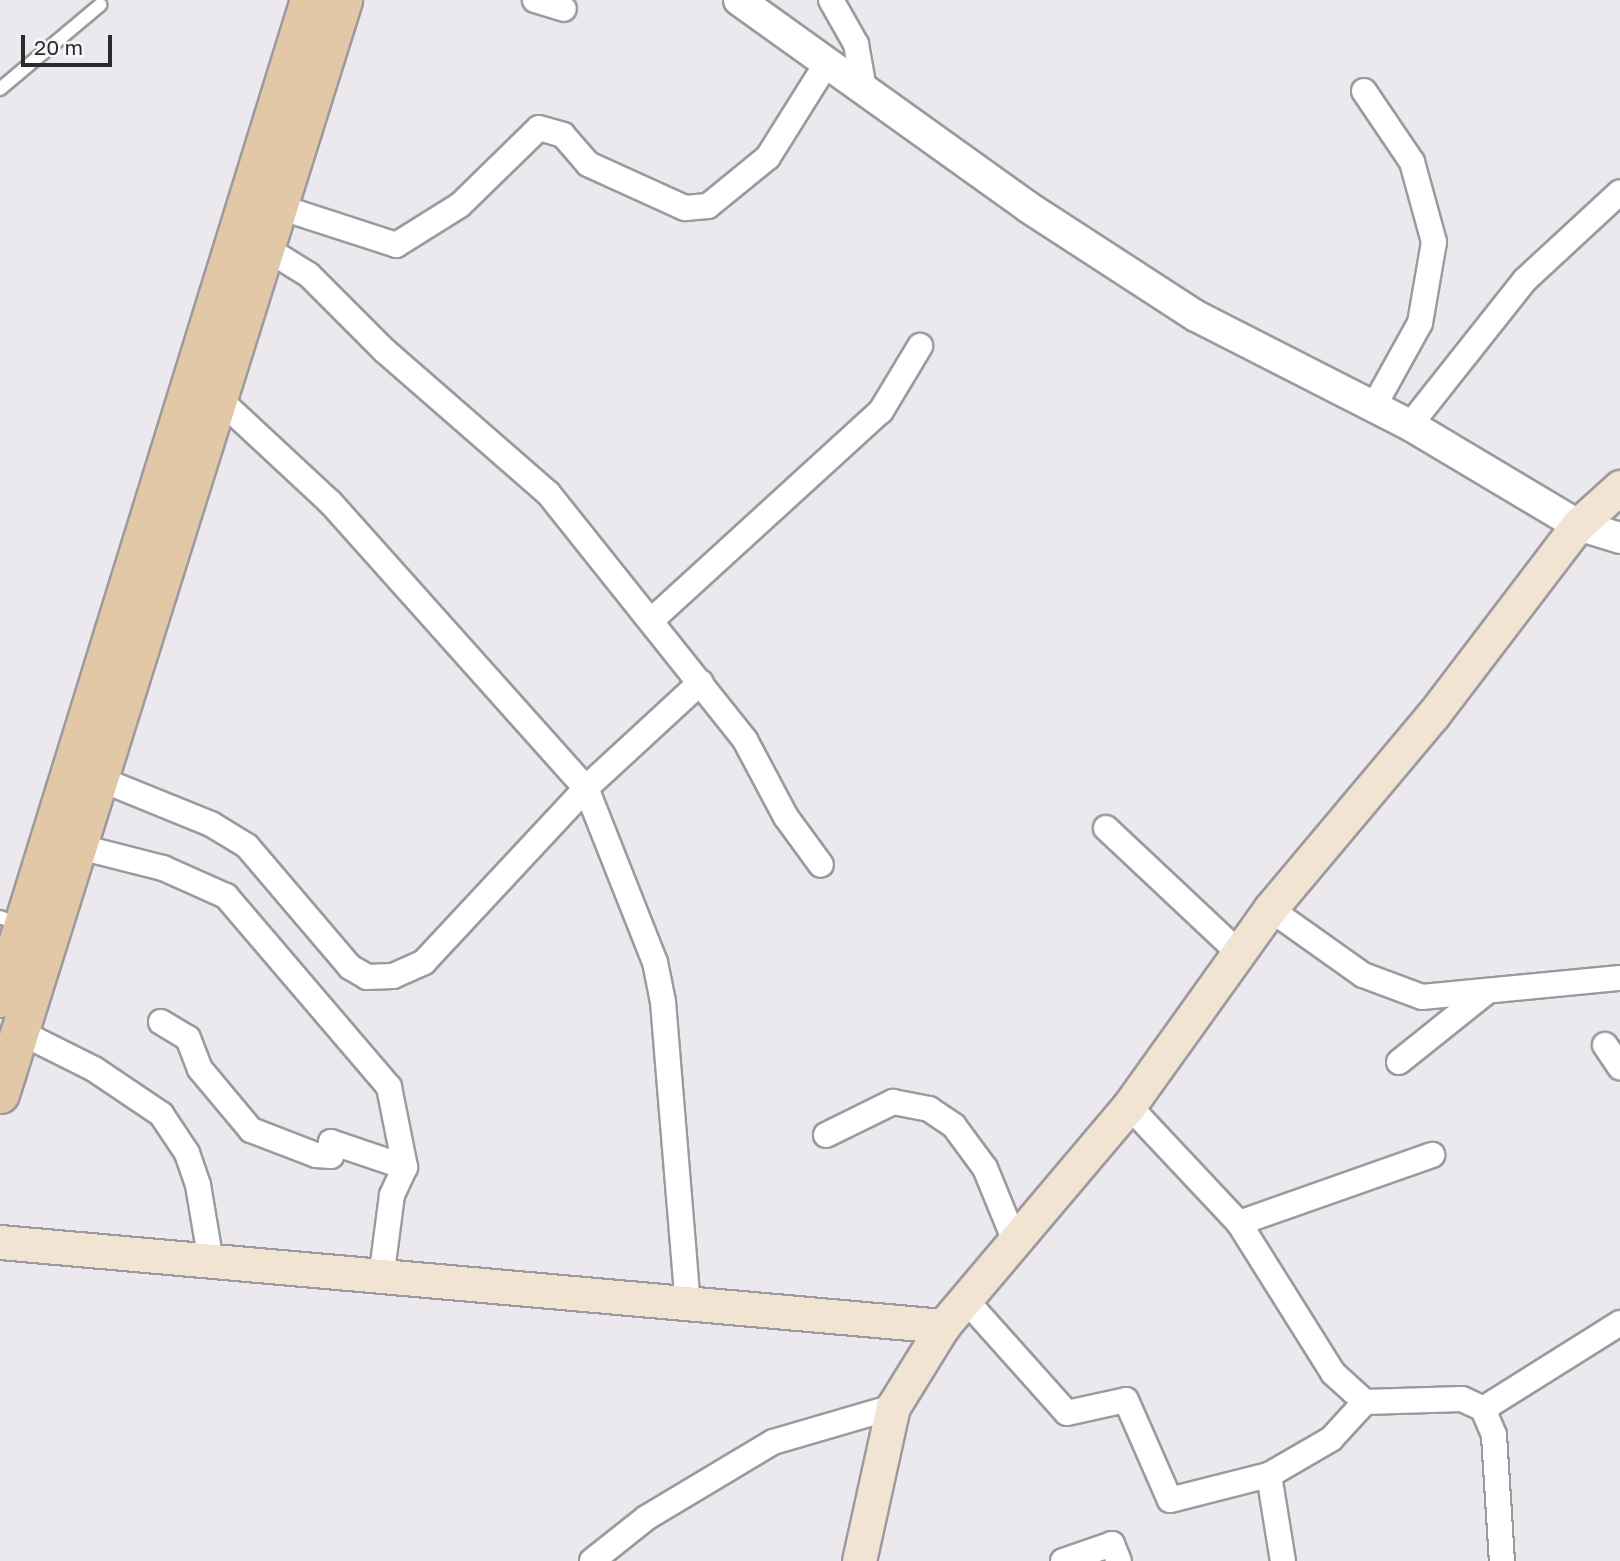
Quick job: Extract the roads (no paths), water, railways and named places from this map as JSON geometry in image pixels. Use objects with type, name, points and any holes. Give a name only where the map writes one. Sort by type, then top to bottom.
[{"type":"main road","points":[[0,1094],[267,249],[265,203],[309,0]]},
{"type":"main road","points":[[0,998],[12,921],[265,203],[343,0]]},
{"type":"main road","points":[[859,1561],[893,1407],[943,1326],[1129,1106],[1270,909],[1433,715],[1578,525],[1620,487]]},
{"type":"main road","points":[[0,1242],[381,1279],[943,1326]]},
{"type":"street","points":[[535,0],[565,9]]},
{"type":"street","points":[[738,0],[1028,207],[1196,316],[1410,425],[1578,525],[1620,538]]},
{"type":"street","points":[[831,0],[856,44],[864,89]]},
{"type":"street","points":[[265,203],[396,245],[460,205],[539,128],[563,135],[588,163],[673,203],[708,206],[768,157],[827,63]]},
{"type":"street","points":[[1364,91],[1412,162],[1434,242],[1420,323],[1374,406]]},
{"type":"street","points":[[1410,425],[1525,280],[1620,192]]},
{"type":"street","points":[[267,249],[309,275],[385,351],[495,442],[548,493],[654,618],[745,740],[786,817],[821,865]]},
{"type":"street","points":[[654,618],[881,411],[920,346]]},
{"type":"street","points":[[219,399],[330,502],[586,788],[655,961],[663,1002],[688,1305]]},
{"type":"street","points":[[100,779],[211,824],[247,846],[322,936],[367,977],[394,976],[424,962],[586,788],[701,682]]},
{"type":"street","points":[[1106,828],[1239,953]]},
{"type":"street","points":[[80,847],[163,868],[226,896],[389,1087],[405,1167],[392,1195],[381,1279]]},
{"type":"street","points":[[1270,909],[1363,975],[1422,997],[1484,994],[1620,978]]},
{"type":"street","points":[[1399,1062],[1484,994]]},
{"type":"street","points":[[162,1022],[188,1038],[200,1069],[251,1130],[316,1155],[331,1156],[331,1142],[405,1167]]},
{"type":"street","points":[[18,1031],[94,1069],[161,1114],[198,1185],[211,1262]]},
{"type":"street","points":[[1605,1045],[1620,1067]]},
{"type":"street","points":[[826,1135],[893,1102],[929,1109],[954,1126],[985,1168],[1015,1241]]},
{"type":"street","points":[[1129,1106],[1239,1223],[1333,1373],[1365,1402],[1462,1399],[1483,1409],[1493,1435],[1502,1561]]},
{"type":"street","points":[[1239,1223],[1432,1155]]},
{"type":"street","points":[[964,1298],[1068,1413],[1126,1400],[1170,1500],[1269,1475],[1331,1438],[1365,1402]]},
{"type":"street","points":[[1483,1409],[1620,1323]]},
{"type":"street","points":[[592,1561],[646,1518],[773,1442],[893,1407]]},
{"type":"street","points":[[1269,1475],[1283,1561]]},
{"type":"street","points":[[1063,1561],[1112,1544],[1119,1561]]},
{"type":"lane","points":[[0,89],[100,5]]}]
